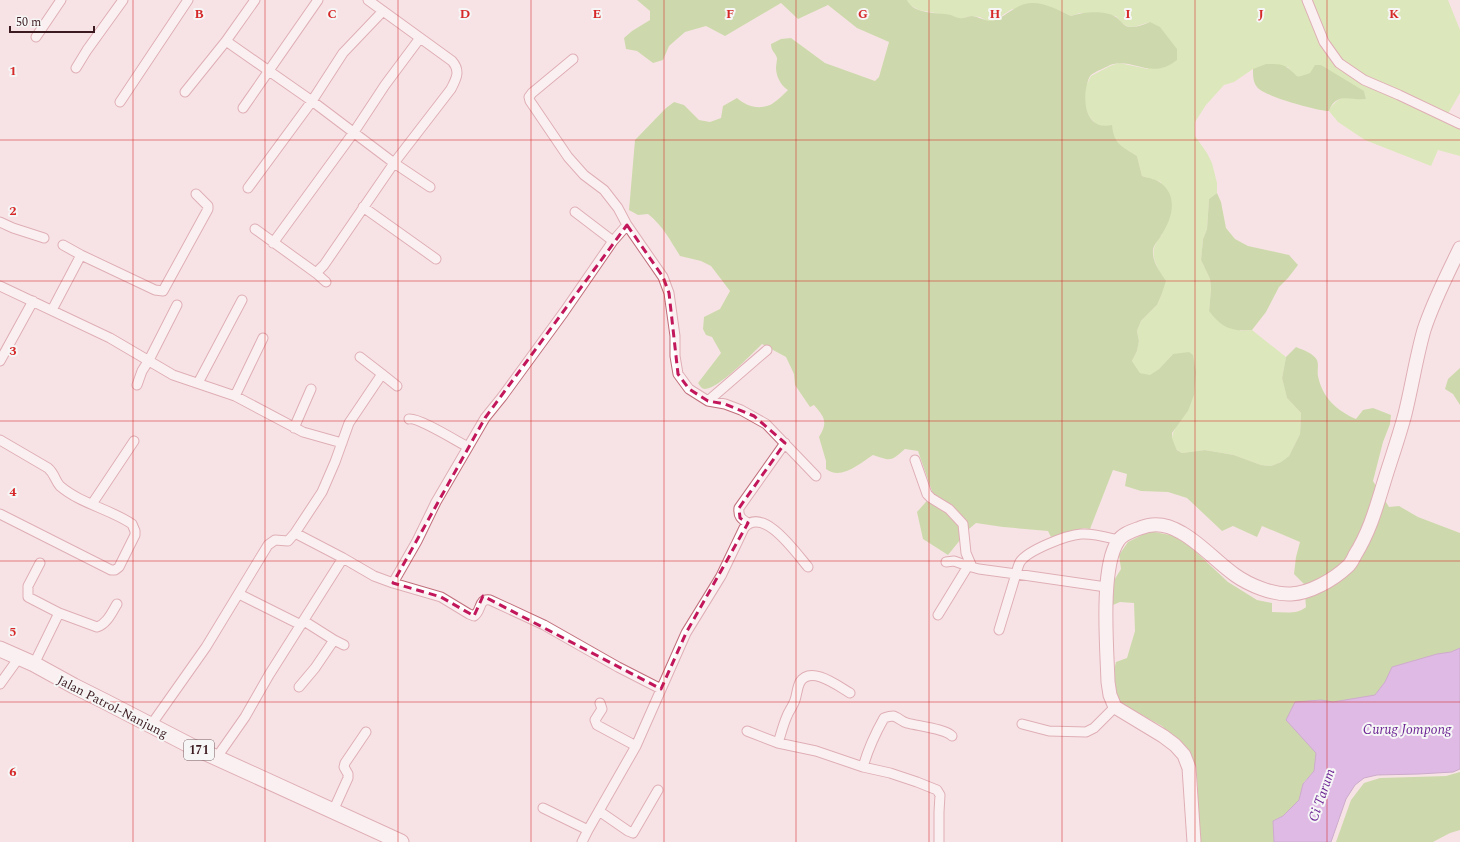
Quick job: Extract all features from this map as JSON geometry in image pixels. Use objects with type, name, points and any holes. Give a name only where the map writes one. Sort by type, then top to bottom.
[{"type":"main road","name":"Jalan Patrol-Nanjung","points":[[0,649],[34,664],[192,747],[217,757],[401,842]]},
{"type":"street","points":[[36,37],[61,0]]},
{"type":"street","points":[[76,68],[123,0]]},
{"type":"street","points":[[120,102],[188,0]]},
{"type":"street","points":[[184,92],[226,41],[255,0]]},
{"type":"street","points":[[243,108],[318,0]]},
{"type":"street","points":[[316,274],[324,265],[394,163],[451,89],[457,75],[457,70],[454,64],[368,0]]},
{"type":"street","points":[[1307,0],[1324,42],[1339,63],[1364,80],[1460,124]]},
{"type":"street","points":[[248,188],[312,101],[343,53],[383,11]]},
{"type":"street","points":[[273,243],[420,38]]},
{"type":"street","points":[[226,41],[312,101],[394,163],[430,187]]},
{"type":"street","points":[[573,59],[532,93],[529,97],[530,101],[568,157],[584,175],[604,190],[618,208],[627,225],[663,277],[669,293],[675,336],[675,356],[678,374],[689,389],[708,401],[725,404],[741,410],[766,424],[816,476]]},
{"type":"street","points":[[63,245],[155,290],[163,291],[208,209],[208,206],[196,194]]},
{"type":"street","points":[[363,207],[436,259]]},
{"type":"street","points":[[575,212],[612,241]]},
{"type":"street","points":[[0,222],[44,238]]},
{"type":"street","points":[[393,583],[417,541],[436,502],[485,418],[564,312],[612,241],[627,225]]},
{"type":"street","points":[[255,229],[326,282]]},
{"type":"street","points":[[1194,842],[1189,768],[1184,756],[1175,745],[1163,736],[1115,707],[1110,695],[1108,682],[1106,587],[1112,552],[1118,540],[1128,533],[1146,525],[1159,524],[1183,534],[1246,583],[1263,589],[1289,594],[1300,593],[1316,586],[1333,578],[1349,566],[1365,538],[1373,520],[1405,413],[1424,329],[1435,300],[1460,248]]},
{"type":"street","points":[[52,310],[81,255]]},
{"type":"street","points":[[0,286],[110,338],[173,375],[235,396],[303,432],[342,443]]},
{"type":"street","points":[[198,383],[242,300]]},
{"type":"street","points":[[0,361],[3,349],[33,301]]},
{"type":"street","points":[[137,385],[142,371],[177,305]]},
{"type":"street","points":[[235,396],[263,338]]},
{"type":"street","points":[[708,401],[768,350]]},
{"type":"street","points":[[360,357],[397,386]]},
{"type":"street","points":[[151,725],[206,647],[271,542],[275,540],[288,541],[322,492],[349,423],[382,374]]},
{"type":"street","points":[[294,428],[311,389]]},
{"type":"street","points":[[409,418],[421,422],[468,447]]},
{"type":"street","points":[[0,440],[48,468],[53,472],[60,485],[92,504],[129,522],[134,527],[135,535],[120,565],[116,570],[111,570],[98,565],[0,514]]},
{"type":"street","points":[[92,504],[134,441]]},
{"type":"street","points":[[748,523],[740,518],[739,508],[785,443]]},
{"type":"street","points":[[915,460],[927,494],[949,509],[964,524],[966,553],[970,566]]},
{"type":"street","points":[[582,842],[636,746],[686,633],[721,576],[744,528],[748,523],[759,521],[783,537],[808,567]]},
{"type":"street","points":[[295,533],[374,576],[441,597],[474,616],[477,614],[481,602],[485,599],[490,600],[544,625],[618,667],[661,689]]},
{"type":"street","points":[[999,630],[1020,562],[1026,556],[1058,540],[1081,534],[1099,535],[1118,540]]},
{"type":"street","points":[[217,757],[245,717],[343,558]]},
{"type":"street","points":[[946,562],[954,561],[970,566],[1016,574],[1106,587]]},
{"type":"street","points":[[40,563],[28,586],[28,596],[59,613],[97,627],[103,624],[111,615],[117,604]]},
{"type":"street","points":[[938,615],[970,566]]},
{"type":"street","points":[[239,594],[302,623],[344,645]]},
{"type":"street","points":[[34,664],[59,613]]},
{"type":"street","points":[[299,686],[315,668],[334,640]]},
{"type":"street","points":[[0,684],[18,658]]},
{"type":"street","points":[[778,743],[787,715],[793,707],[797,689],[801,680],[808,676],[816,675],[850,693]]},
{"type":"street","points":[[600,703],[602,709],[596,720],[596,725],[636,746]]},
{"type":"street","points":[[1022,724],[1049,731],[1086,732],[1094,728],[1115,707]]},
{"type":"street","points":[[863,766],[868,751],[884,718],[894,716],[908,723],[946,731],[952,736]]},
{"type":"street","points":[[747,731],[778,743],[816,751],[897,775],[937,790],[940,795],[939,842]]},
{"type":"street","points":[[333,810],[348,778],[348,774],[344,767],[345,763],[366,732]]},
{"type":"street","points":[[599,811],[633,833],[658,790]]},
{"type":"street","points":[[543,808],[588,830]]},
{"type":"highlighted area","points":[[627,225],[663,277],[669,293],[678,374],[689,389],[708,401],[725,404],[754,416],[785,443],[739,508],[740,518],[748,523],[686,633],[661,689],[483,596],[474,616],[441,597],[393,583],[485,418]]},
{"type":"green space","points":[[637,0],[907,0],[910,5],[920,11],[951,15],[958,18],[972,16],[990,21],[1000,18],[1021,5],[1036,3],[1051,7],[1071,16],[1093,12],[1110,14],[1129,27],[1139,26],[1150,22],[1160,27],[1177,49],[1177,60],[1168,66],[1159,69],[1150,69],[1118,63],[1098,71],[1089,78],[1085,96],[1087,110],[1093,121],[1104,126],[1112,125],[1117,141],[1137,156],[1142,176],[1160,182],[1167,189],[1172,202],[1171,215],[1166,228],[1153,250],[1153,257],[1166,281],[1157,305],[1141,321],[1137,331],[1139,341],[1137,351],[1132,361],[1140,373],[1150,375],[1159,369],[1173,354],[1189,352],[1193,355],[1196,372],[1194,395],[1188,411],[1172,433],[1172,438],[1177,450],[1182,453],[1205,450],[1234,455],[1261,465],[1271,466],[1281,462],[1289,456],[1300,434],[1301,413],[1287,398],[1282,378],[1286,357],[1296,347],[1310,354],[1317,360],[1318,376],[1323,390],[1331,402],[1343,412],[1356,419],[1363,410],[1373,408],[1391,415],[1390,424],[1383,442],[1373,481],[1389,507],[1399,506],[1418,517],[1460,533],[1460,648],[1451,652],[1437,654],[1392,667],[1385,682],[1375,695],[1333,702],[1321,700],[1309,702],[1286,720],[1317,753],[1314,771],[1304,782],[1299,800],[1283,816],[1273,821],[1274,842],[1200,842],[1197,778],[1185,749],[1162,726],[1115,700],[1111,682],[1116,662],[1127,658],[1135,631],[1134,603],[1120,602],[1113,605],[1113,582],[1121,569],[1119,555],[1128,542],[1150,531],[1180,537],[1228,582],[1257,600],[1272,603],[1272,612],[1286,613],[1299,611],[1306,607],[1304,584],[1294,574],[1300,542],[1262,526],[1257,537],[1233,526],[1222,531],[1187,498],[1168,492],[1141,491],[1125,486],[1127,474],[1113,470],[1090,529],[1084,528],[1051,537],[1048,531],[976,523],[969,529],[948,555],[923,539],[917,512],[933,494],[918,451],[905,449],[890,459],[873,455],[850,470],[844,472],[832,472],[826,469],[826,461],[819,437],[824,428],[823,417],[814,405],[810,407],[795,385],[794,374],[786,357],[762,344],[735,370],[718,383],[705,389],[702,388],[698,383],[721,353],[712,337],[706,335],[703,329],[704,317],[720,309],[730,291],[711,266],[701,261],[680,256],[662,228],[648,214],[638,215],[629,210],[635,140],[666,108],[674,102],[684,105],[699,120],[710,122],[721,118],[723,106],[737,98],[748,105],[757,107],[770,105],[775,102],[788,90],[783,86],[778,77],[776,71],[777,58],[771,46],[771,44],[781,39],[791,38],[825,63],[875,81],[879,77],[889,42],[857,28],[828,5],[798,19],[781,3],[725,36],[706,26],[685,32],[669,46],[663,60],[653,63],[637,51],[626,49],[624,38],[632,31],[650,20],[650,11]]},
{"type":"green space","points":[[907,0],[1448,0],[1460,30],[1460,93],[1445,119],[1460,128],[1460,156],[1438,150],[1431,166],[1365,140],[1338,122],[1329,111],[1336,102],[1346,97],[1366,99],[1364,91],[1310,73],[1300,77],[1295,76],[1288,67],[1253,69],[1234,82],[1224,85],[1206,105],[1195,122],[1195,136],[1212,163],[1217,183],[1217,193],[1209,199],[1207,229],[1203,239],[1201,260],[1210,279],[1211,289],[1209,311],[1241,331],[1252,330],[1286,357],[1282,378],[1287,398],[1301,413],[1300,434],[1289,456],[1281,462],[1271,466],[1261,465],[1234,455],[1205,450],[1182,453],[1176,448],[1172,438],[1173,432],[1188,411],[1173,354],[1150,376],[1140,373],[1132,361],[1137,351],[1139,341],[1137,331],[1141,321],[1157,305],[1165,282],[1154,258],[1154,247],[1162,235],[1161,182],[1142,176],[1137,156],[1119,145],[1106,127],[1096,124],[1089,116],[1085,106],[1085,96],[1086,86],[1091,76],[1110,66],[1119,63],[1148,69],[1150,22],[1131,27],[1124,24],[1116,16],[1080,13],[1071,16],[1053,8],[1012,9],[995,20],[989,22],[980,17],[970,16],[960,19],[952,16],[919,10],[910,5]]},
{"type":"green space","points":[[1266,64],[1283,65],[1297,76],[1310,73],[1315,65],[1321,65],[1364,91],[1366,99],[1340,99],[1332,105],[1329,111],[1303,106],[1280,99],[1261,91],[1255,83],[1253,69]]},
{"type":"green space","points":[[1217,193],[1221,202],[1226,228],[1235,239],[1248,246],[1289,255],[1298,265],[1279,287],[1266,312],[1252,330],[1232,329],[1222,325],[1209,311],[1211,289],[1210,279],[1201,260],[1203,239],[1207,229],[1209,199]]},
{"type":"green space","points":[[1460,368],[1460,405],[1453,394],[1445,389],[1448,379]]},
{"type":"green space","points":[[1460,772],[1460,830],[1450,833],[1433,842],[1336,842],[1351,800],[1364,783],[1380,778],[1446,776]]},
{"type":"water","name":"Curug Jompong","points":[[1460,648],[1460,769],[1453,772],[1377,775],[1364,778],[1355,785],[1346,799],[1331,842],[1274,842],[1273,821],[1283,816],[1299,800],[1303,784],[1314,771],[1316,753],[1286,720],[1295,702],[1321,700],[1333,702],[1375,695],[1385,682],[1392,667],[1437,654],[1451,652]]},
{"type":"water label","name":"Ci Tarum","points":[[1321,795]]}]
